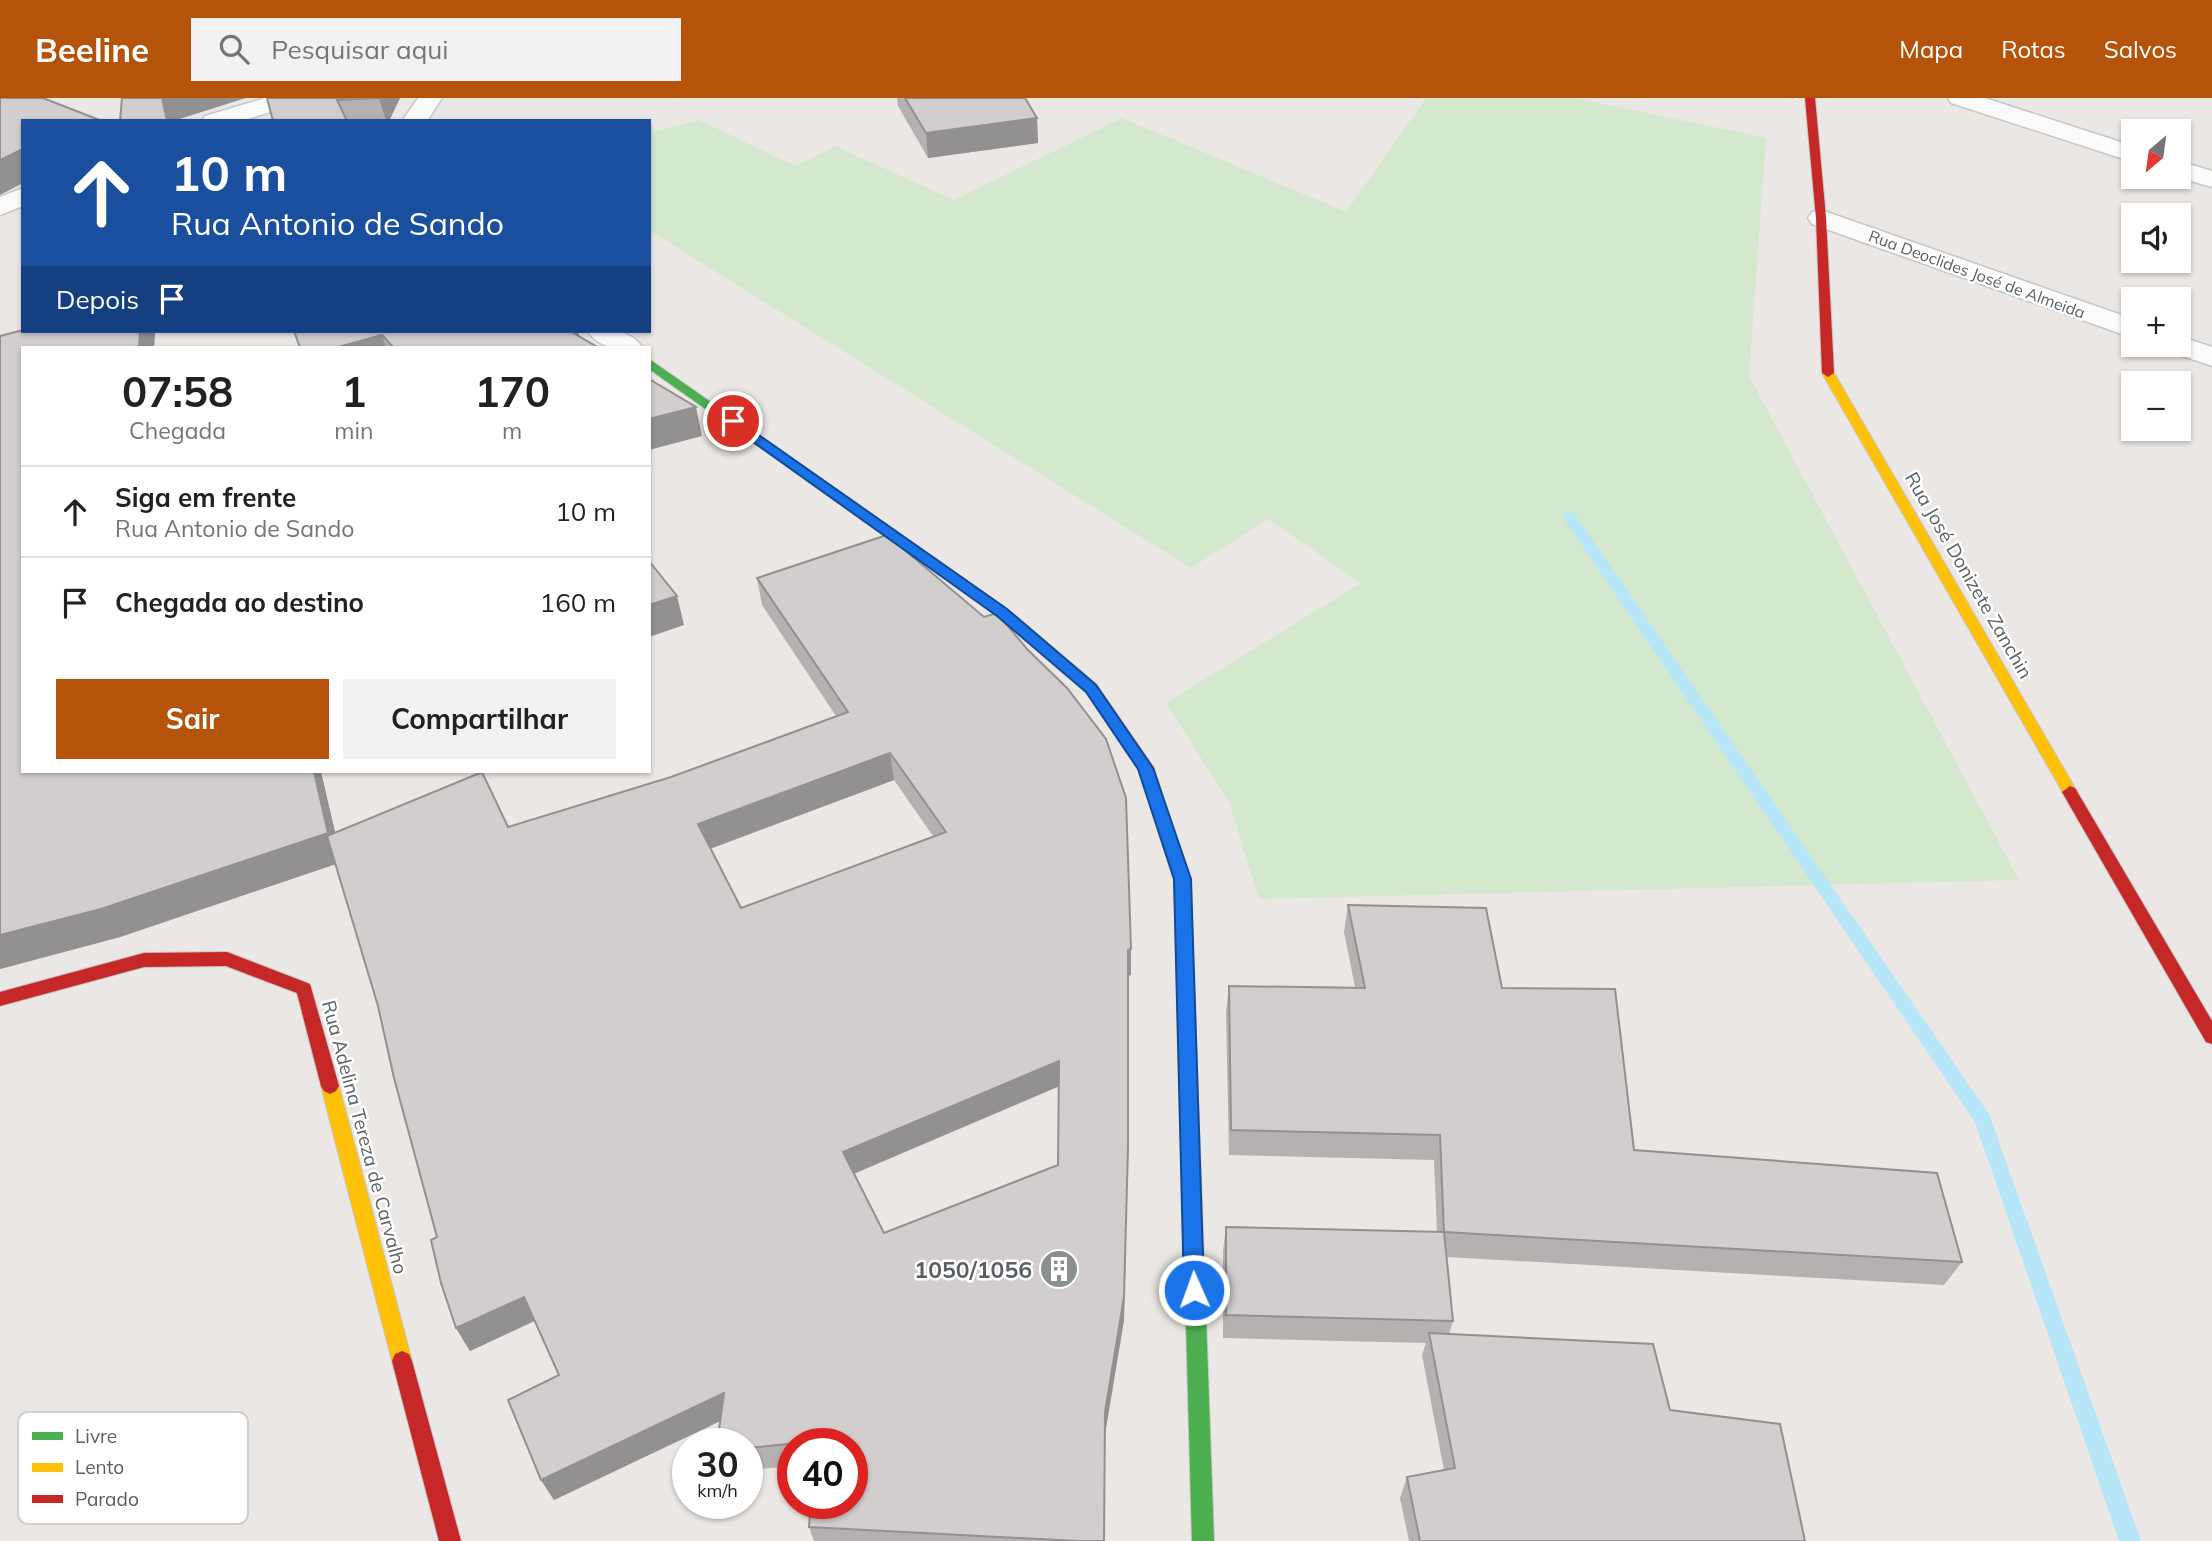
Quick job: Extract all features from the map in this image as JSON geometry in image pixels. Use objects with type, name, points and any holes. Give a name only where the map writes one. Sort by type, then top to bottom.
[{"type":"street","points":[[221,119],[291,98]]},
{"type":"street","points":[[415,119],[430,98]]},
{"type":"street","name":"Rua José Donizete Zanchin","points":[[1810,98],[1821,218],[1828,374],[2212,1037]]},
{"type":"street","points":[[1960,98],[2121,150]]},
{"type":"street","points":[[2191,173],[2212,179]]},
{"type":"street","points":[[0,208],[21,197]]},
{"type":"street","name":"Rua Deoclides José de Almeida","points":[[1821,218],[2121,325]]},
{"type":"street","points":[[605,333],[625,346]]},
{"type":"street","points":[[2191,350],[2212,357]]},
{"type":"street","points":[[651,364],[1002,612],[1091,688],[1146,768],[1182,879],[1203,1541]]},
{"type":"street","name":"Rua Adelina Tereza de Carvalho","points":[[0,999],[144,960],[227,959],[304,989],[450,1541]]},
{"type":"green space","points":[[1426,98],[1575,98],[1766,138],[1749,376],[2019,880],[1259,899],[1229,802],[1166,703],[1361,583],[1268,519],[1191,568],[651,231],[651,132],[699,120],[795,166],[835,146],[954,200],[1122,118],[1346,212]]},
{"type":"building","points":[[0,98],[43,98],[97,119],[21,119],[21,150],[0,160]]},
{"type":"building","points":[[122,98],[162,98],[167,119],[120,119]]},
{"type":"building","points":[[267,98],[379,98],[337,100],[346,119],[272,119]]},
{"type":"building","points":[[905,98],[1025,98],[1037,118],[926,133]]},
{"type":"building","points":[[21,331],[21,333],[140,333],[139,346],[21,346],[21,773],[314,773],[328,833],[101,909],[0,935],[0,336]]},
{"type":"building","points":[[295,333],[573,333],[596,346],[392,346],[382,335],[342,346],[299,346]]},
{"type":"building","points":[[651,380],[696,407],[651,418]]},
{"type":"building","points":[[887,535],[984,617],[997,613],[1027,649],[1067,688],[1106,739],[1126,798],[1131,949],[1128,950],[1128,1147],[1124,1297],[1105,1412],[1104,1541],[809,1527],[810,1519],[868,1519],[868,1428],[777,1428],[777,1445],[763,1446],[763,1428],[719,1428],[724,1393],[541,1480],[508,1400],[559,1375],[524,1297],[456,1328],[441,1283],[431,1240],[437,1237],[394,1078],[378,1006],[327,836],[480,773],[482,773],[508,827],[671,777],[848,712],[757,578]],"holes":[[[890,753],[946,832],[741,908],[698,824]],[[1059,1061],[1058,1165],[884,1233],[843,1152]]]},
{"type":"building","points":[[651,564],[677,596],[651,604]]},
{"type":"building","points":[[1348,905],[1486,908],[1502,988],[1615,989],[1634,1150],[1937,1173],[1962,1262],[1444,1232],[1440,1135],[1231,1130],[1229,986],[1365,988]]},
{"type":"building","points":[[1226,1227],[1444,1232],[1453,1321],[1226,1315]]},
{"type":"building","points":[[1429,1333],[1653,1344],[1670,1410],[1780,1424],[1805,1541],[1420,1541],[1407,1477],[1455,1468]]},
{"type":"waterway","points":[[1569,516],[1983,1119],[2130,1541]]},
{"type":"traffic: fast","points":[[651,364],[998,609]]},
{"type":"traffic: fast","points":[[1195,1288],[1203,1541]]},
{"type":"traffic: slow","points":[[1828,373],[2070,792]]},
{"type":"traffic: slow","points":[[1179,871],[1182,879],[1195,1288]]},
{"type":"traffic: slow","points":[[330,1086],[402,1361]]},
{"type":"traffic: jam","points":[[1810,98],[1821,218],[1828,373]]},
{"type":"traffic: jam","points":[[998,609],[1091,688],[1146,768],[1179,871]]},
{"type":"traffic: jam","points":[[2070,792],[2212,1037]]},
{"type":"traffic: jam","points":[[0,999],[144,960],[227,959],[304,989],[330,1086]]},
{"type":"traffic: jam","points":[[402,1361],[450,1541]]},
{"type":"place","name":"1050/1056","points":[[1059,1269]]},
{"type":"route","points":[[733,421],[1002,612],[1091,688],[1146,768],[1182,879],[1194,1290]]}]
